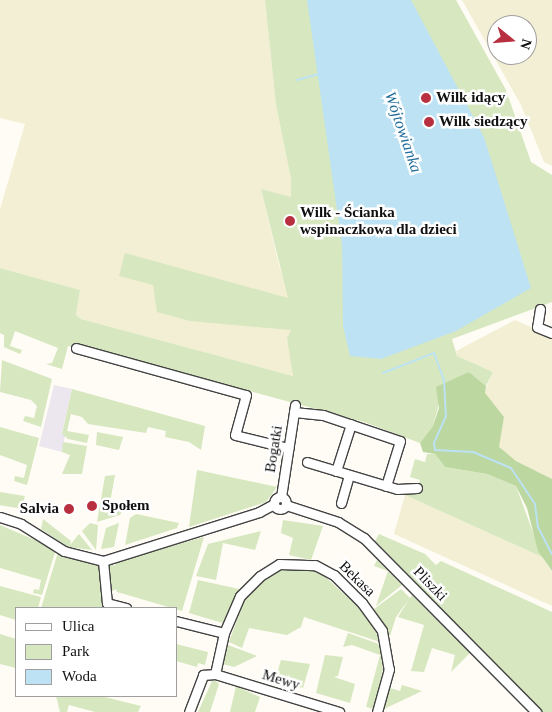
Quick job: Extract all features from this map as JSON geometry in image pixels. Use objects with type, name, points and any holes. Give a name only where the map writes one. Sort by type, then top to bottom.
[{"type":"street","points":[[540,309],[537,327],[552,333]]},
{"type":"street","points":[[76,348],[246,394],[235,435],[288,448]]},
{"type":"street","name":"Bogatki","points":[[280,502],[294,409],[323,415],[351,424]]},
{"type":"street","points":[[336,471],[351,424],[400,441],[386,486]]},
{"type":"street","points":[[307,462],[386,486],[417,488]]},
{"type":"street","points":[[341,502],[350,475]]},
{"type":"street","points":[[0,517],[21,524],[64,550],[103,561],[259,512],[280,502]]},
{"type":"street","name":"Pliszki","points":[[280,502],[338,522],[364,538],[536,712]]},
{"type":"street","points":[[103,561],[107,604],[121,607]]},
{"type":"street","name":"Bekasa","points":[[215,674],[224,633],[240,596],[260,576],[279,564],[315,565],[326,569],[370,612],[382,631],[388,669],[377,712]]},
{"type":"street","points":[[178,622],[224,633]]},
{"type":"street","points":[[189,712],[204,675],[215,674]]},
{"type":"street","name":"Mewy","points":[[215,674],[339,712]]},
{"type":"shaded area","points":[[0,0],[265,0],[276,105],[291,179],[291,198],[261,189],[279,265],[299,328],[289,333],[287,340],[293,358],[293,376],[81,319],[76,315],[80,290],[0,268],[0,209],[25,124],[0,118]]},
{"type":"shaded area","points":[[462,0],[552,0],[552,166],[544,162],[521,105],[499,65],[537,65],[537,15],[487,15],[487,44]]},
{"type":"shaded area","points":[[515,320],[552,336],[552,479],[516,461],[498,447],[504,417],[484,393],[493,372],[457,356],[456,351]]},
{"type":"shaded area","points":[[54,385],[72,389],[62,433],[65,436],[62,452],[39,446]]},
{"type":"shaded area","points":[[405,495],[542,557],[552,572],[552,606],[394,534]]},
{"type":"green space","points":[[265,0],[456,0],[487,56],[487,65],[492,65],[506,90],[531,162],[552,175],[552,302],[452,339],[457,356],[493,372],[486,386],[469,372],[440,400],[433,426],[420,443],[364,422],[76,344],[74,347],[68,346],[62,369],[46,364],[52,363],[58,348],[15,331],[10,346],[22,350],[20,354],[4,347],[4,335],[0,333],[0,268],[80,290],[76,315],[81,319],[293,376],[287,338],[291,330],[190,321],[157,312],[153,285],[119,276],[125,253],[288,298],[261,189],[291,197],[291,179],[276,105]]},
{"type":"green space","points":[[2,360],[52,379],[41,427],[23,421],[25,416],[34,418],[37,406],[31,400],[0,392]]},
{"type":"green space","points":[[469,372],[486,386],[485,393],[504,417],[499,447],[516,461],[552,479],[552,571],[538,551],[527,508],[516,486],[487,474],[445,467],[435,454],[423,452],[420,443],[433,426],[439,408],[436,387]]},
{"type":"green space","points":[[72,389],[205,426],[201,450],[189,442],[165,437],[166,431],[148,427],[146,433],[88,424],[82,417],[71,414],[67,431],[89,435],[87,443],[68,439],[62,434]]},
{"type":"green space","points":[[0,427],[39,438],[27,485],[14,481],[15,476],[24,478],[27,465],[0,455]]},
{"type":"green space","points":[[97,432],[123,437],[119,450],[96,445]]},
{"type":"green space","points":[[63,442],[87,446],[82,474],[62,474],[70,455],[62,452]]},
{"type":"green space","points":[[427,454],[435,454],[445,467],[487,474],[516,486],[542,557],[405,495],[407,490],[416,492],[420,480],[410,477],[415,459],[425,462]]},
{"type":"green space","points":[[197,470],[277,487],[266,502],[189,527]]},
{"type":"green space","points":[[115,475],[109,508],[123,510],[120,515],[97,522],[105,476]]},
{"type":"green space","points":[[0,492],[25,496],[23,509],[0,505]]},
{"type":"green space","points":[[136,514],[179,523],[177,528],[125,545],[130,518]]},
{"type":"green space","points":[[43,519],[71,541],[70,545],[79,534],[92,550],[68,547],[41,529]]},
{"type":"green space","points":[[283,520],[323,526],[311,560],[289,555],[293,538],[281,533]]},
{"type":"green space","points":[[90,523],[98,525],[96,550],[82,531]]},
{"type":"green space","points":[[119,523],[114,547],[101,549],[106,528]]},
{"type":"green space","points":[[0,525],[56,549],[42,595],[33,593],[34,589],[39,590],[41,580],[0,568]]},
{"type":"green space","points":[[261,531],[255,550],[223,543],[216,580],[196,576],[208,544]]},
{"type":"green space","points":[[379,534],[425,554],[436,565],[441,561],[552,612],[552,712],[543,712],[375,541]]},
{"type":"green space","points":[[204,537],[182,611],[178,610],[178,607],[168,607],[117,592],[116,589],[106,595],[103,564],[112,563],[114,566],[119,561]]},
{"type":"green space","points":[[58,552],[99,563],[103,607],[41,607]]},
{"type":"green space","points":[[377,560],[388,571],[374,566]]},
{"type":"green space","points":[[284,568],[319,571],[370,618],[380,642],[304,617],[301,627],[287,635],[249,628],[242,648],[229,642],[245,598],[261,580]]},
{"type":"green space","points":[[388,571],[402,585],[376,606]]},
{"type":"green space","points":[[198,580],[239,589],[226,624],[189,613]]},
{"type":"green space","points":[[0,586],[41,597],[38,607],[15,607],[15,620],[0,615]]},
{"type":"green space","points":[[401,589],[410,598],[412,595],[470,653],[451,672],[455,655],[432,648],[424,672],[411,671],[424,625],[398,617],[409,599],[396,617],[390,636],[374,609]]},
{"type":"green space","points":[[348,633],[379,644],[383,669],[374,709],[366,707],[380,655],[352,645],[343,647]]},
{"type":"green space","points":[[0,634],[15,639],[15,668],[0,664]]},
{"type":"green space","points":[[178,644],[208,652],[205,665],[198,663],[197,667],[178,662]]},
{"type":"green space","points":[[228,645],[257,656],[234,667],[223,664]]},
{"type":"green space","points":[[325,655],[343,657],[338,676],[334,677],[355,684],[350,703],[316,693]]},
{"type":"green space","points":[[281,660],[310,664],[303,688],[275,680]]},
{"type":"green space","points":[[213,679],[219,684],[210,712],[198,712]]},
{"type":"green space","points":[[402,685],[422,691],[382,710],[390,688],[400,691]]},
{"type":"green space","points":[[236,686],[260,697],[255,712],[230,712]]},
{"type":"green space","points":[[56,697],[105,697],[141,706],[138,712],[95,712],[69,705],[67,712],[60,712]]},
{"type":"water","points":[[307,0],[411,0],[484,137],[531,288],[456,331],[381,359],[350,356],[343,326],[342,245]]},
{"type":"waterway","points":[[297,80],[319,74]]},
{"type":"waterway","name":"Wójtowianka","points":[[434,353],[444,380],[446,416],[434,443],[435,450],[473,452],[511,468],[535,504],[538,527],[552,554]]},
{"type":"waterway","points":[[383,373],[434,353]]},
{"type":"place","name":"Wilk idący","points":[[426,98]]},
{"type":"place","name":"Wilk siedzący","points":[[429,122]]},
{"type":"place","name":"Wilk - Ścianka wspinaczkowa dla dzieci","points":[[290,221]]},
{"type":"place","name":"Społem","points":[[92,506]]},
{"type":"place","name":"Salvia","points":[[69,509]]}]
